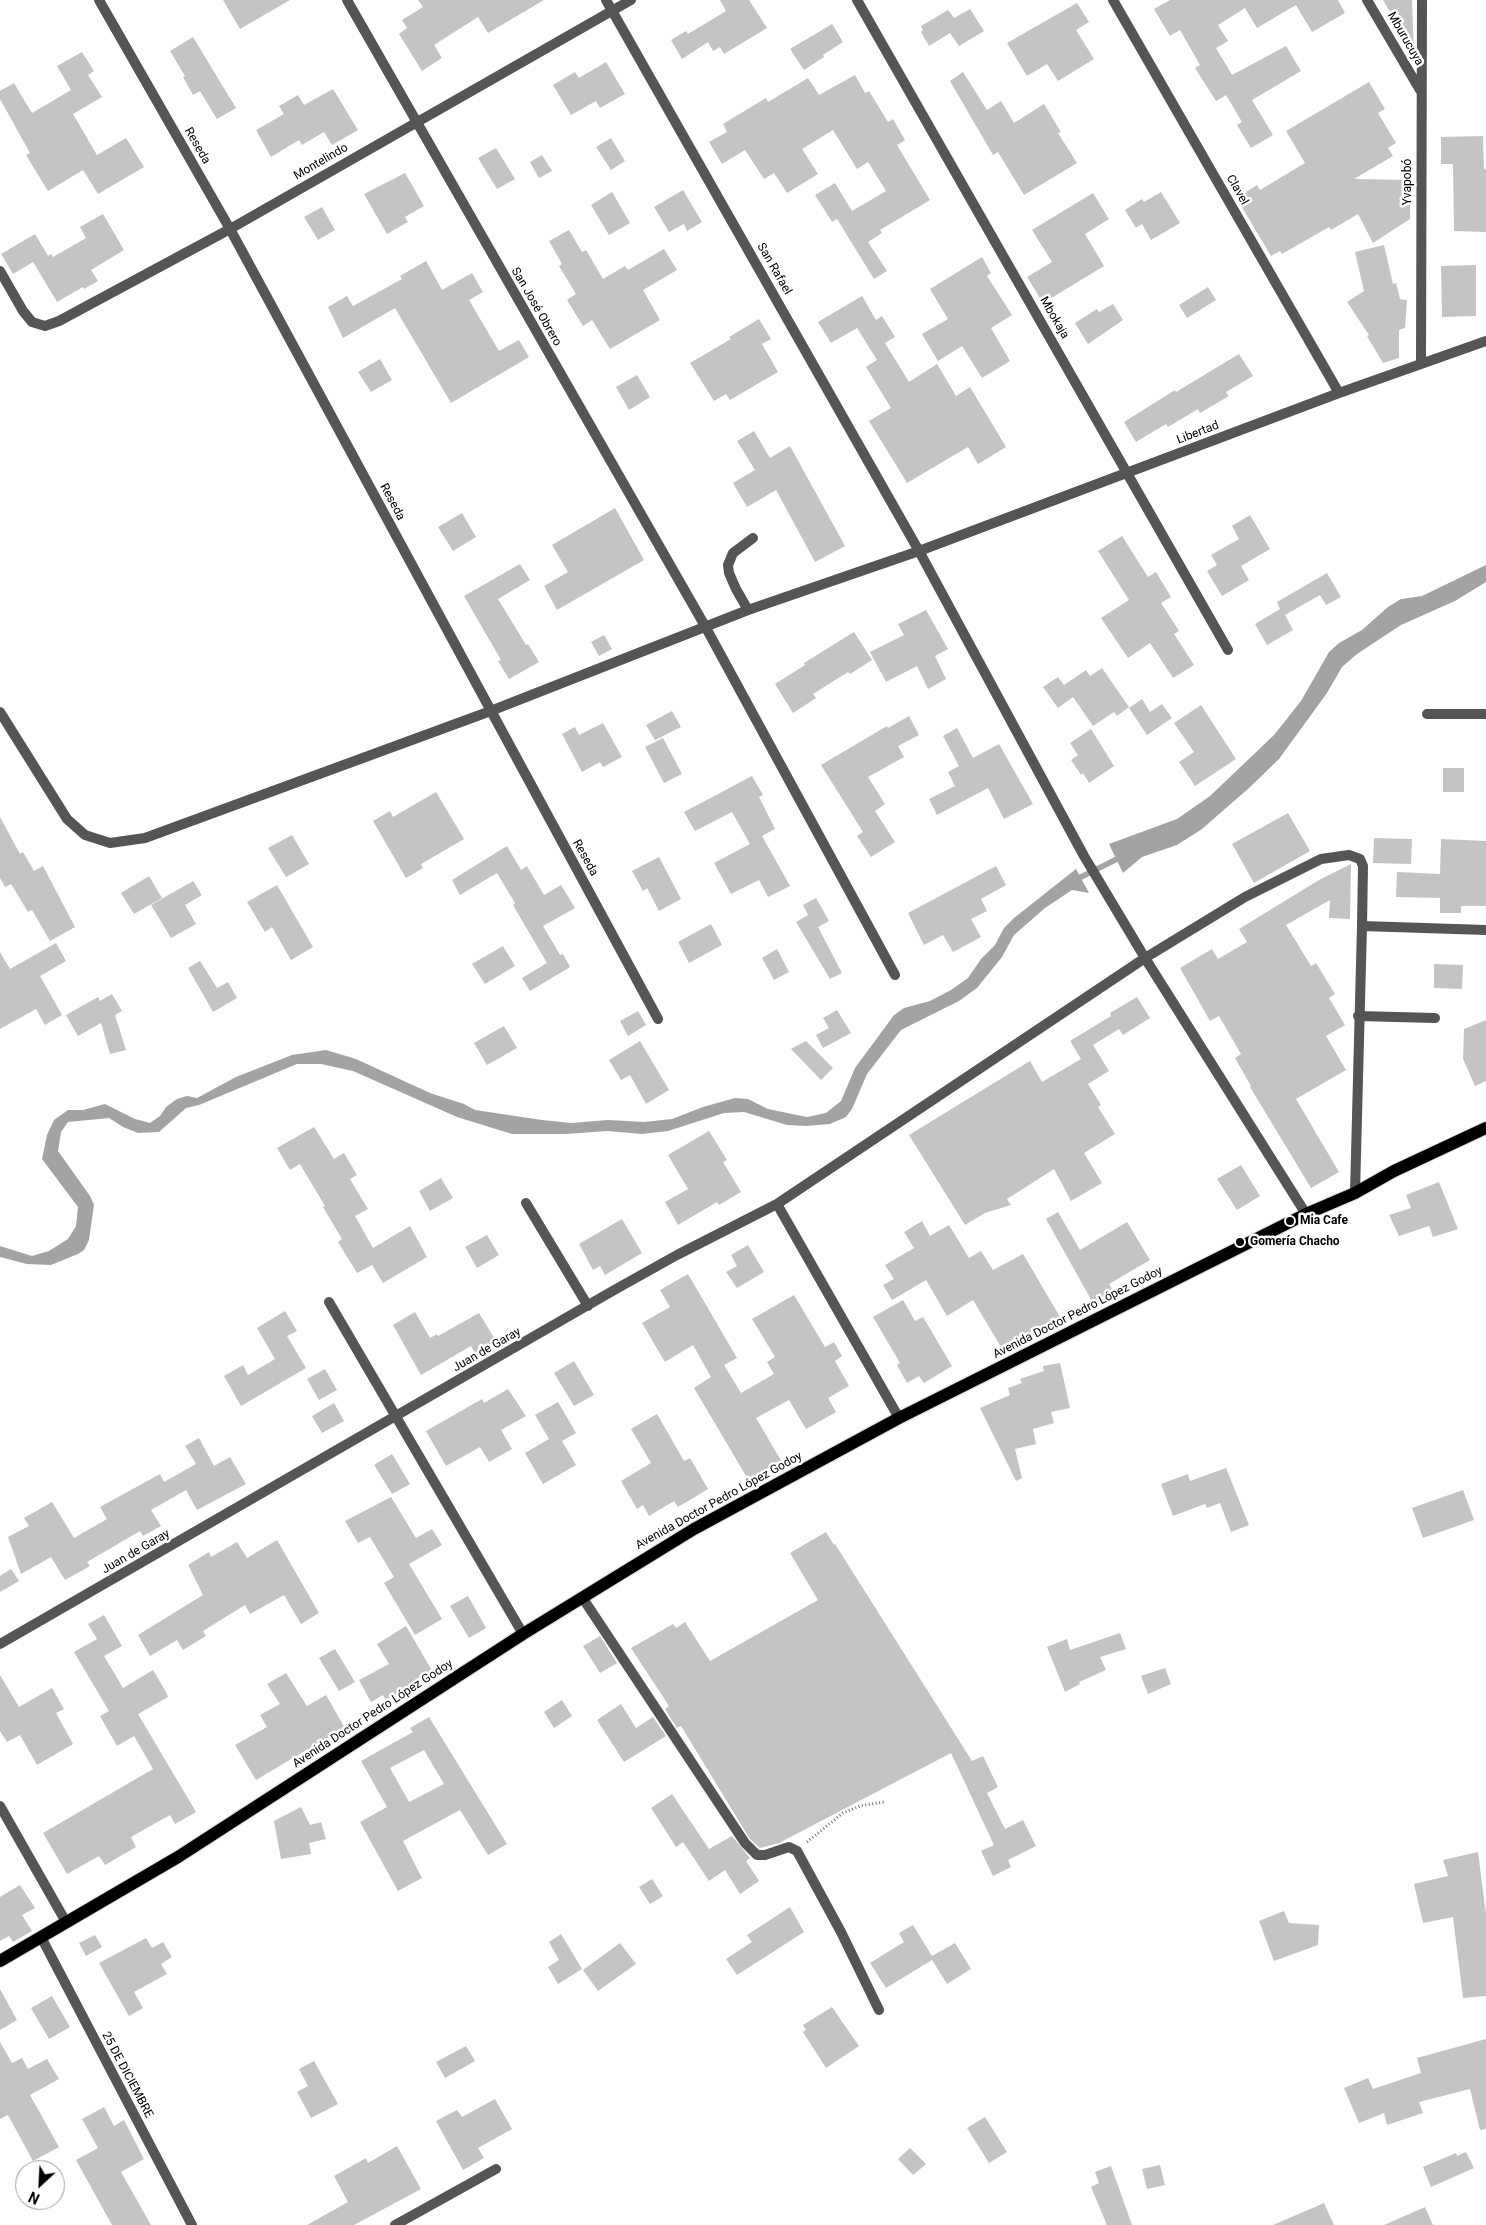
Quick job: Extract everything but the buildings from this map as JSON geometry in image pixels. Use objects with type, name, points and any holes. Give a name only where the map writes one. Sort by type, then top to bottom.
[{"type":"main road","name":"Avenida Doctor Pedro López Godoy","points":[[0,1961],[178,1857],[523,1634],[694,1529],[899,1418],[1306,1214],[1355,1193],[1394,1171],[1486,1128]]},
{"type":"street","name":"Reseda","points":[[99,0],[230,229],[658,1019]]},
{"type":"street","name":"San José Obrero","points":[[347,0],[705,626],[895,976]]},
{"type":"street","name":"San Rafael","points":[[606,0],[919,551],[1100,884],[1306,1214]]},
{"type":"street","name":"Montelindo","points":[[0,271],[23,311],[32,322],[45,326],[60,321],[230,229],[631,0]]},
{"type":"street","name":"Mbokaja","points":[[857,0],[1228,650]]},
{"type":"street","name":"Clavel","points":[[1113,0],[1339,393]]},
{"type":"street","name":"Mburucuya","points":[[1367,0],[1420,90]]},
{"type":"street","name":"Yvapobó","points":[[1421,363],[1420,90],[1422,0]]},
{"type":"street","name":"Libertad","points":[[0,712],[67,819],[85,835],[110,843],[145,838],[491,711],[748,610],[919,551],[1339,393],[1486,341]]},
{"type":"street","points":[[748,610],[729,573],[728,564],[733,553],[753,538]]},
{"type":"street","points":[[1427,714],[1486,714]]},
{"type":"street","name":"Juan de Garay","points":[[0,1644],[677,1255],[777,1204],[1145,958],[1245,896],[1321,859],[1348,854],[1360,859],[1362,866],[1362,926]]},
{"type":"street","points":[[1355,1193],[1358,1016],[1362,926],[1486,930]]},
{"type":"street","points":[[1358,1016],[1436,1018]]},
{"type":"street","points":[[526,1204],[588,1306]]},
{"type":"street","points":[[777,1204],[899,1418]]},
{"type":"street","points":[[329,1302],[523,1634]]},
{"type":"street","points":[[582,1597],[745,1843],[758,1855],[765,1855],[789,1847],[797,1851],[841,1932],[879,2010]]},
{"type":"street","points":[[0,1806],[66,1922]]},
{"type":"street","name":"25 DE DICIEMBRE","points":[[41,1937],[192,2225]]},
{"type":"street","points":[[395,2225],[496,2169]]},
{"type":"path","points":[[797,1851],[843,1813],[860,1806],[884,1802]]},
{"type":"shaded area","points":[[1486,565],[1486,582],[1455,601],[1401,625],[1357,654],[1342,667],[1327,693],[1279,759],[1202,829],[1177,845],[1142,857],[1123,873],[1109,844],[1177,819],[1210,796],[1274,735],[1301,701],[1329,652],[1339,643],[1362,630],[1388,607],[1401,599],[1422,596]]},
{"type":"shaded area","points":[[1076,869],[1089,893],[1072,890],[1045,908],[1014,935],[1002,957],[977,988],[959,1001],[901,1030],[867,1074],[852,1109],[846,1117],[830,1124],[787,1125],[744,1112],[724,1113],[668,1131],[642,1134],[607,1131],[566,1134],[512,1134],[457,1117],[353,1071],[321,1064],[297,1064],[199,1105],[186,1108],[159,1132],[138,1133],[123,1127],[109,1118],[68,1122],[61,1132],[58,1151],[90,1196],[94,1205],[89,1240],[84,1250],[51,1265],[27,1264],[0,1257],[0,1246],[32,1256],[49,1251],[68,1239],[76,1226],[78,1207],[42,1159],[47,1135],[54,1120],[68,1110],[83,1110],[105,1104],[135,1119],[150,1123],[177,1099],[187,1096],[197,1098],[236,1077],[292,1055],[326,1050],[356,1059],[430,1093],[464,1104],[475,1110],[542,1120],[571,1123],[608,1120],[644,1122],[672,1119],[703,1107],[735,1098],[748,1099],[768,1109],[807,1117],[826,1113],[841,1101],[855,1068],[894,1015],[904,1008],[930,1001],[968,978],[981,959],[995,945],[1004,928]]},
{"type":"waterway","points":[[1075,880],[1123,856]]},
{"type":"place","name":"Mia Cafe","points":[[1290,1221]]},
{"type":"place","name":"Gomería Chacho","points":[[1240,1242]]}]
